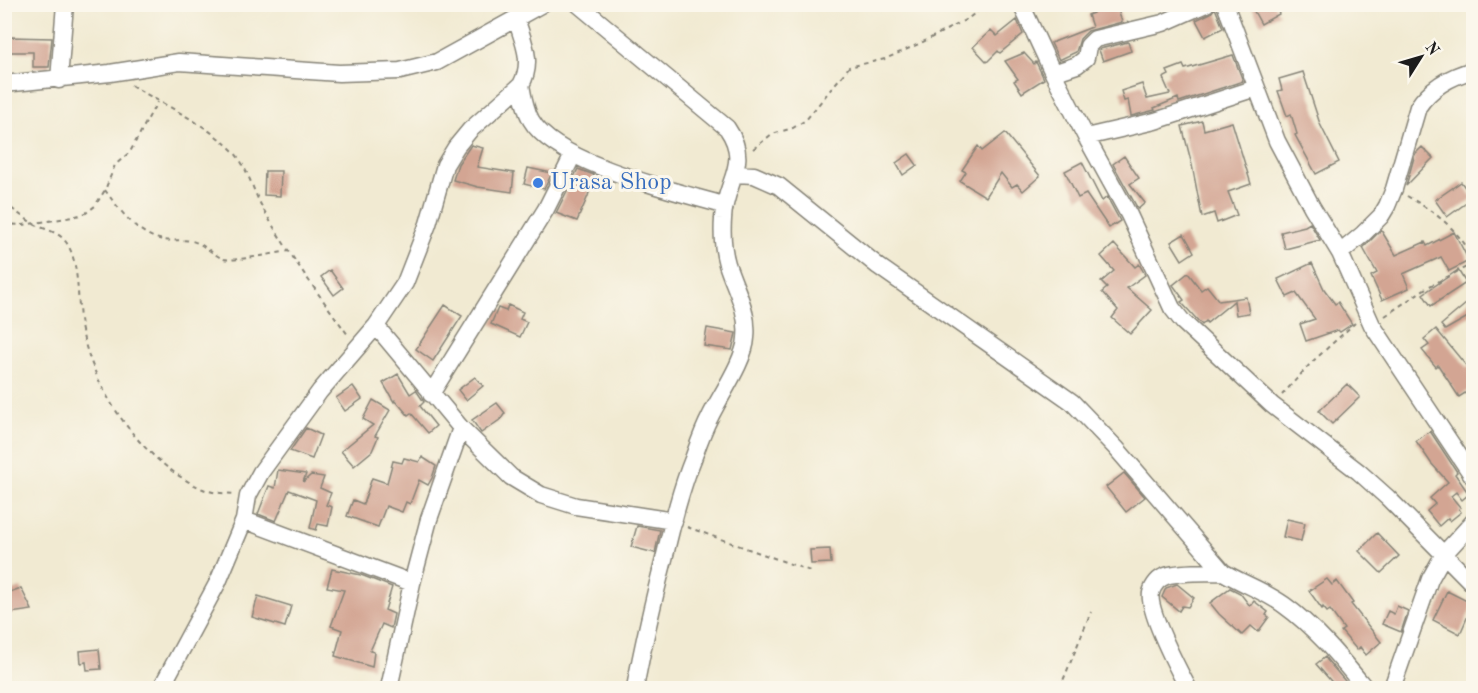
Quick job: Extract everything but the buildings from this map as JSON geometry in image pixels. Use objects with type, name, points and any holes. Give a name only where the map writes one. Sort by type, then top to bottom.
[{"type":"street","points":[[59,80],[65,4]]},
{"type":"street","points":[[4,84],[59,80],[180,62],[339,73],[400,71],[437,62],[542,4]]},
{"type":"street","points":[[578,4],[727,128],[738,149],[736,168],[723,205],[722,231],[727,263],[741,298],[747,321],[746,341],[692,461],[644,639],[635,688]]},
{"type":"street","points":[[1021,4],[1053,73],[1129,215],[1172,308],[1183,322],[1272,405],[1359,472],[1416,524],[1473,585]]},
{"type":"street","points":[[1053,73],[1077,65],[1086,58],[1088,46],[1095,39],[1163,23],[1206,4]]},
{"type":"street","points":[[1225,4],[1276,141],[1340,253],[1369,318],[1473,478]]},
{"type":"street","points":[[161,688],[218,582],[244,520],[248,496],[266,465],[320,391],[376,326],[405,284],[428,224],[445,165],[470,130],[521,85],[529,63],[516,18]]},
{"type":"street","points":[[1340,253],[1381,216],[1394,189],[1404,150],[1422,101],[1437,86],[1473,70]]},
{"type":"street","points":[[521,85],[531,121],[545,138],[573,155],[633,179],[723,205]]},
{"type":"street","points":[[1086,137],[1155,121],[1256,88]]},
{"type":"street","points":[[431,394],[546,209],[573,155]]},
{"type":"street","points":[[736,168],[779,186],[878,266],[1072,402],[1116,448],[1222,572],[1283,604],[1303,620],[1365,688]]},
{"type":"street","points":[[376,326],[461,428],[511,477],[541,495],[576,506],[674,521]]},
{"type":"street","points":[[388,688],[429,519],[461,428]]},
{"type":"street","points":[[244,520],[412,583]]},
{"type":"street","points":[[1392,688],[1430,579],[1444,554],[1473,521]]},
{"type":"street","points":[[1188,688],[1174,663],[1152,607],[1150,594],[1155,583],[1165,576],[1222,572]]},
{"type":"path","points":[[736,168],[772,134],[794,128],[806,120],[849,67],[885,59],[921,43],[969,18],[986,4]]},
{"type":"path","points":[[110,73],[157,102],[176,109],[233,151],[262,206],[290,251],[357,348]]},
{"type":"path","points":[[4,224],[33,224],[73,218],[86,213],[95,206],[105,190],[114,165],[130,152],[157,102]]},
{"type":"path","points":[[1272,405],[1312,362],[1369,318],[1473,260],[1463,241],[1450,226],[1433,211],[1394,189]]},
{"type":"path","points":[[105,190],[120,211],[151,237],[161,240],[194,242],[229,261],[290,251]]},
{"type":"path","points":[[4,203],[33,224],[58,234],[70,249],[75,270],[78,307],[90,362],[121,418],[151,454],[187,480],[204,490],[248,496]]},
{"type":"path","points":[[674,521],[813,572]]},
{"type":"path","points":[[1060,688],[1091,612]]},
{"type":"place","name":"Urasa Shop","points":[[538,183]]}]
